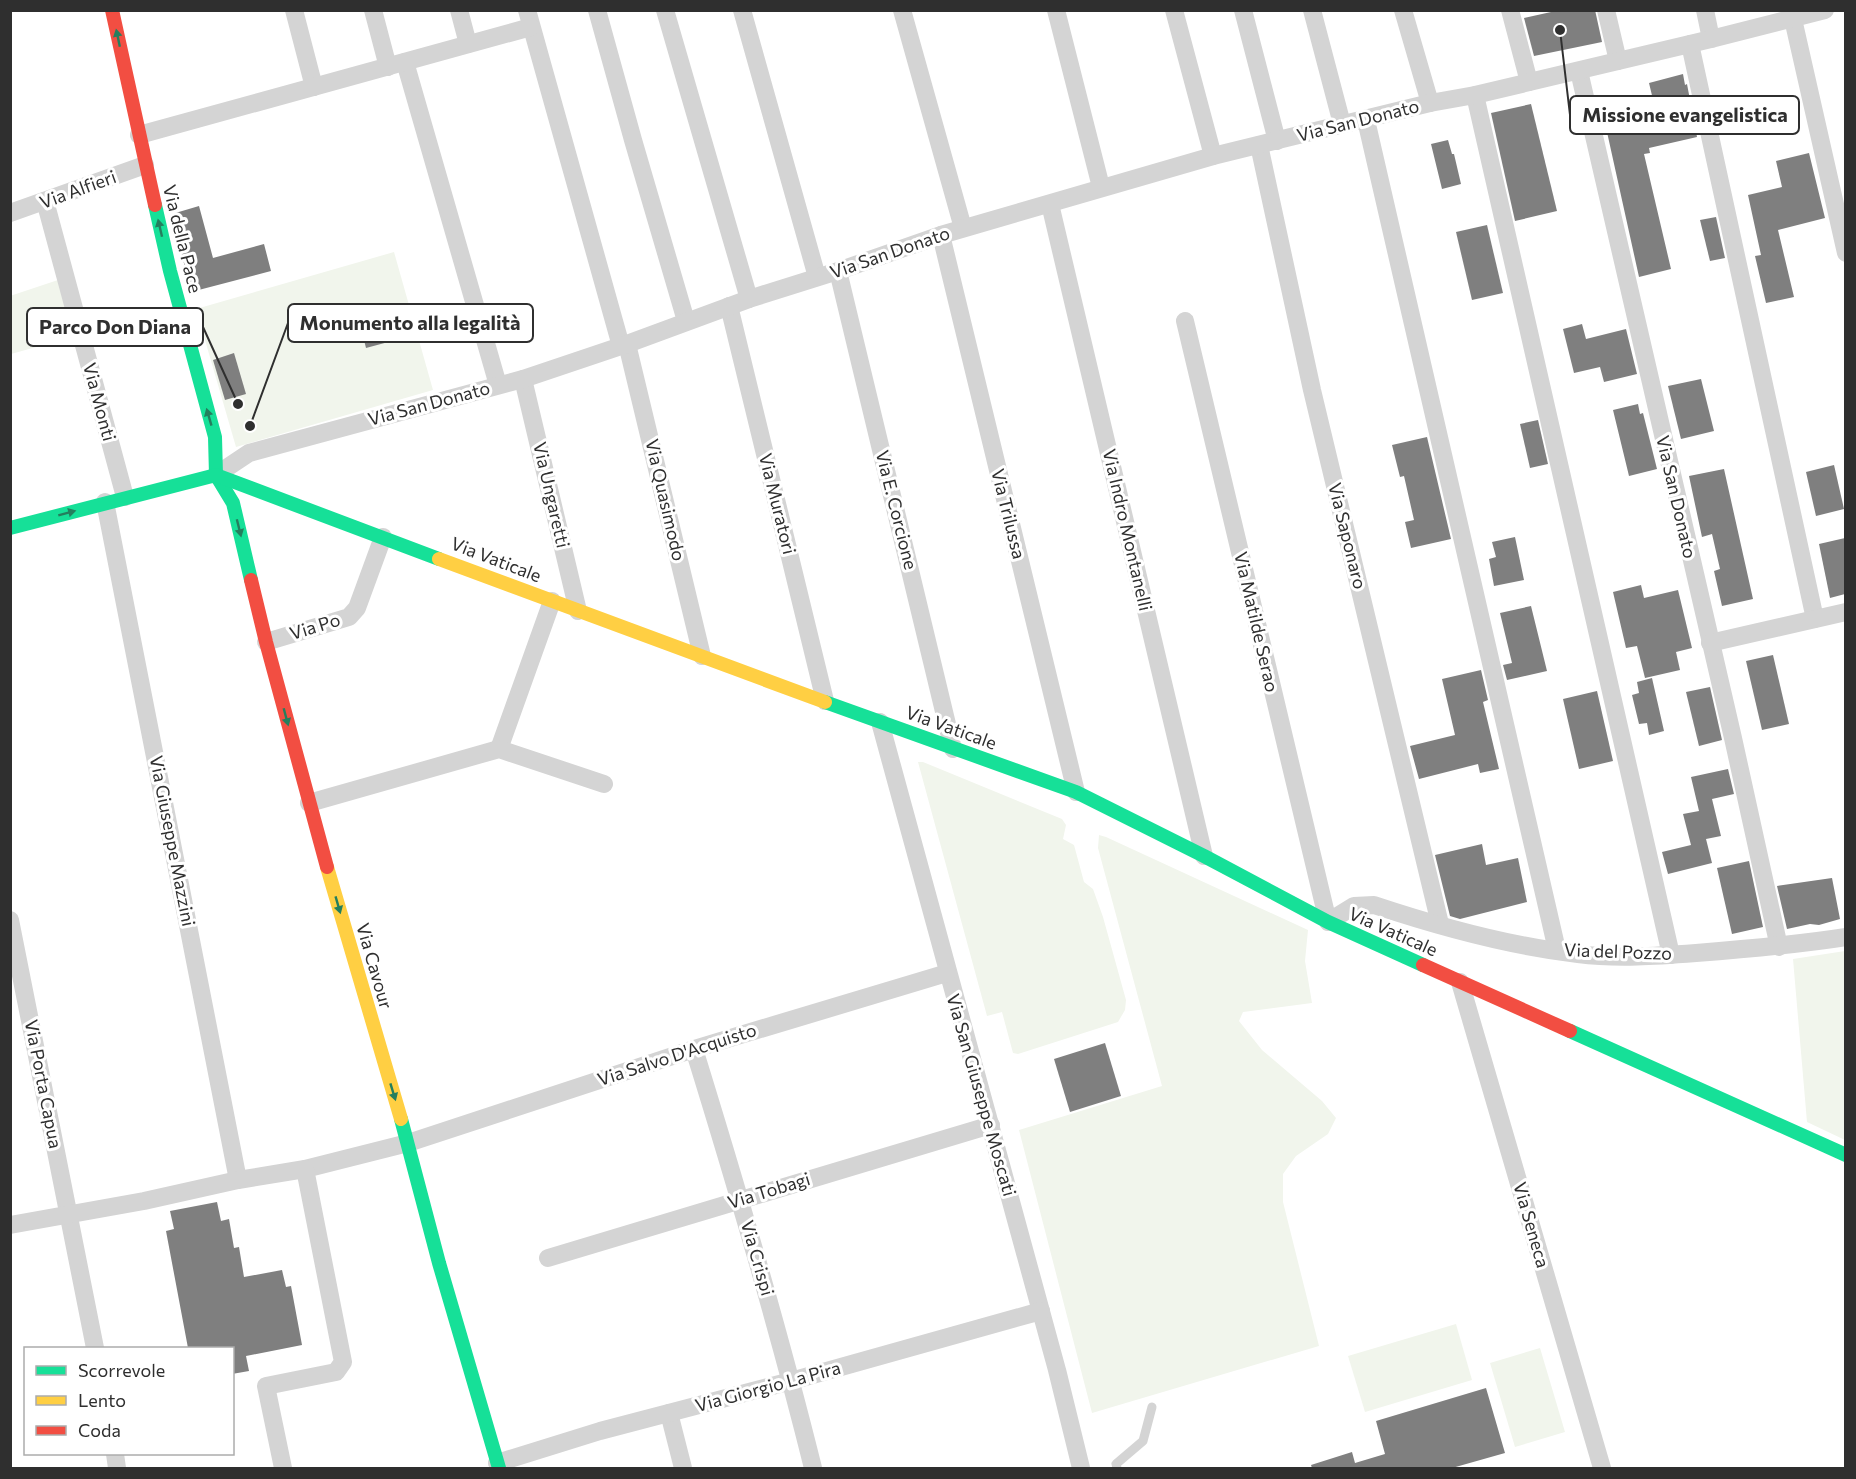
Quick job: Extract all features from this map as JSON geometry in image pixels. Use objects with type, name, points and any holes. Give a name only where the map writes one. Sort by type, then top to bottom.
[{"type":"street","name":"Via della Pace","points":[[112,10],[170,271],[215,437],[216,475]]},
{"type":"street","points":[[294,10],[314,87]]},
{"type":"street","points":[[374,10],[388,67]]},
{"type":"street","points":[[459,10],[468,44]]},
{"type":"street","points":[[597,10],[686,321]]},
{"type":"street","points":[[665,10],[749,299]]},
{"type":"street","points":[[742,10],[817,277]]},
{"type":"street","points":[[902,10],[963,228]]},
{"type":"street","points":[[1056,10],[1101,188]]},
{"type":"street","points":[[1174,10],[1213,156]]},
{"type":"street","name":"Via Saponaro","points":[[1243,10],[1312,390],[1440,924]]},
{"type":"street","points":[[1312,10],[1342,124]]},
{"type":"street","points":[[1403,10],[1430,104]]},
{"type":"street","points":[[1510,10],[1529,82]]},
{"type":"street","points":[[1606,10],[1618,61]]},
{"type":"street","points":[[1705,10],[1711,39]]},
{"type":"street","name":"Via San Donato","points":[[216,475],[249,453],[524,379],[749,299],[838,272],[941,235],[1101,188],[1213,156],[1342,124],[1475,95],[1825,10]]},
{"type":"street","points":[[139,135],[468,44],[529,19]]},
{"type":"street","name":"Via Quasimodo","points":[[529,19],[624,345],[702,656]]},
{"type":"street","points":[[1793,19],[1845,253]]},
{"type":"street","points":[[1690,44],[1815,619]]},
{"type":"street","points":[[405,62],[498,386]]},
{"type":"street","name":"Via San Donato","points":[[1579,70],[1779,947]]},
{"type":"street","points":[[1475,95],[1671,955]]},
{"type":"street","points":[[1366,120],[1557,951]]},
{"type":"street","name":"Via Alfieri","points":[[10,213],[145,165]]},
{"type":"street","name":"Via Monti","points":[[45,201],[125,497]]},
{"type":"street","name":"Via Indro Montanelli","points":[[1050,204],[1204,856]]},
{"type":"street","name":"Via Trilussa","points":[[941,235],[1076,792]]},
{"type":"street","name":"Via E. Corcione","points":[[838,272],[953,749]]},
{"type":"street","name":"Via Muratori","points":[[729,306],[825,701]]},
{"type":"street","name":"Via Matilde Serao","points":[[1185,321],[1328,922]]},
{"type":"street","name":"Via Ungaretti","points":[[524,379],[578,611]]},
{"type":"street","points":[[10,528],[216,475]]},
{"type":"street","name":"Via Vaticale","points":[[216,475],[578,611],[1076,792],[1204,856],[1328,922],[1844,1158]]},
{"type":"street","name":"Via Cavour","points":[[216,475],[233,503],[266,642],[309,803],[408,1143],[439,1263],[498,1466]]},
{"type":"street","name":"Via Giuseppe Mazzini","points":[[105,502],[238,1180]]},
{"type":"street","name":"Via Po","points":[[266,642],[349,616],[357,608],[383,537]]},
{"type":"street","points":[[499,749],[552,601]]},
{"type":"street","points":[[1710,643],[1845,612]]},
{"type":"street","name":"Via San Giuseppe Moscati","points":[[880,722],[947,973],[991,1125],[1081,1468]]},
{"type":"street","points":[[309,803],[499,749],[604,784]]},
{"type":"street","name":"Via del Pozzo","points":[[1328,922],[1354,906],[1374,905],[1500,941],[1578,954],[1607,956],[1671,955],[1779,947],[1845,938]]},
{"type":"street","name":"Via Porta Capua","points":[[10,920],[95,1347]]},
{"type":"street","name":"Via Salvo D'Acquisto","points":[[10,1225],[305,1169],[408,1143],[694,1049],[947,973]]},
{"type":"street","name":"Via Seneca","points":[[1460,982],[1602,1468]]},
{"type":"street","name":"Via Crispi","points":[[694,1049],[741,1199],[813,1468]]},
{"type":"street","name":"Via Tobagi","points":[[548,1258],[991,1125]]},
{"type":"street","points":[[283,1468],[266,1386],[336,1372],[343,1362],[305,1169]]},
{"type":"street","name":"Via Giorgio La Pira","points":[[498,1466],[600,1431],[791,1381],[1041,1311]]},
{"type":"street","points":[[669,1413],[684,1468]]},
{"type":"lane","points":[[1117,1468],[1116,1464],[1143,1441],[1152,1407]]},
{"type":"shaded area","points":[[394,252],[433,390],[236,447],[196,309]]},
{"type":"shaded area","points":[[61,279],[76,336],[11,354],[10,296]]},
{"type":"shaded area","points":[[918,762],[923,762],[1062,819],[1066,825],[1063,839],[1074,845],[1084,882],[1093,889],[1103,917],[1126,1000],[1125,1010],[1118,1022],[1018,1054],[1013,1053],[1002,1012],[987,1016]]},
{"type":"shaded area","points":[[1099,835],[1308,930],[1305,961],[1312,1003],[1243,1012],[1239,1021],[1262,1050],[1322,1101],[1336,1118],[1328,1134],[1296,1156],[1283,1174],[1283,1202],[1319,1346],[1092,1413],[1019,1130],[1162,1086],[1098,848]]},
{"type":"shaded area","points":[[1846,951],[1845,1140],[1807,1122],[1793,959]]},
{"type":"shaded area","points":[[1456,1324],[1472,1380],[1365,1412],[1348,1356]]},
{"type":"shaded area","points":[[1540,1348],[1565,1432],[1515,1447],[1490,1363]]},
{"type":"building","points":[[1560,10],[1595,10],[1602,42],[1534,56],[1524,18]]},
{"type":"building","points":[[1683,74],[1697,137],[1649,148],[1650,153],[1644,154],[1671,269],[1639,277],[1605,123],[1656,112],[1649,83]]},
{"type":"building","points":[[1531,104],[1557,211],[1515,221],[1491,113]]},
{"type":"building","points":[[1448,140],[1461,184],[1442,189],[1431,144]]},
{"type":"building","points":[[1809,153],[1825,218],[1778,230],[1794,297],[1766,303],[1755,256],[1761,255],[1748,195],[1782,187],[1776,161]]},
{"type":"building","points":[[199,206],[213,258],[264,244],[271,271],[191,292],[172,214]]},
{"type":"building","points":[[1716,217],[1725,258],[1710,261],[1700,220]]},
{"type":"building","points":[[1487,225],[1503,293],[1472,300],[1456,232]]},
{"type":"building","points":[[387,320],[397,328],[392,341],[366,348],[361,328]]},
{"type":"building","points":[[1582,324],[1586,339],[1626,329],[1637,374],[1604,382],[1600,367],[1574,373],[1563,329]]},
{"type":"building","points":[[234,353],[246,394],[225,400],[213,360]]},
{"type":"building","points":[[1701,379],[1714,431],[1681,439],[1668,386]]},
{"type":"building","points":[[1638,404],[1640,414],[1643,413],[1657,469],[1629,476],[1613,410]]},
{"type":"building","points":[[1538,420],[1548,464],[1530,468],[1520,424]]},
{"type":"building","points":[[1427,437],[1451,539],[1411,548],[1405,522],[1414,520],[1404,476],[1400,477],[1392,445]]},
{"type":"building","points":[[1834,465],[1844,509],[1816,516],[1806,472]]},
{"type":"building","points":[[1724,469],[1753,599],[1722,606],[1714,571],[1720,569],[1712,534],[1702,537],[1689,476]]},
{"type":"building","points":[[1515,537],[1524,580],[1494,586],[1489,559],[1496,557],[1492,542]]},
{"type":"building","points":[[1845,538],[1845,594],[1830,598],[1819,544]]},
{"type":"building","points":[[1641,585],[1644,598],[1678,590],[1692,648],[1676,652],[1680,670],[1645,678],[1637,646],[1626,648],[1613,592]]},
{"type":"building","points":[[1531,606],[1547,671],[1507,680],[1503,665],[1512,663],[1500,613]]},
{"type":"building","points":[[1773,655],[1789,724],[1762,730],[1746,661]]},
{"type":"building","points":[[1481,670],[1488,700],[1483,702],[1499,769],[1480,773],[1478,764],[1419,779],[1410,746],[1455,735],[1442,679]]},
{"type":"building","points":[[1652,678],[1664,731],[1649,735],[1647,723],[1639,724],[1632,695],[1639,693],[1637,682]]},
{"type":"building","points":[[1710,687],[1722,740],[1699,746],[1686,692]]},
{"type":"building","points":[[1597,691],[1613,761],[1579,769],[1563,699]]},
{"type":"building","points":[[1728,769],[1734,794],[1712,799],[1721,836],[1706,839],[1712,863],[1668,874],[1662,852],[1691,845],[1683,814],[1699,811],[1691,777]]},
{"type":"building","points":[[1482,844],[1486,865],[1518,858],[1527,902],[1460,919],[1450,916],[1435,855]]},
{"type":"building","points":[[1749,861],[1763,927],[1732,934],[1717,868]]},
{"type":"building","points":[[1832,878],[1840,919],[1819,925],[1810,924],[1787,929],[1777,886]]},
{"type":"building","points":[[1105,1043],[1121,1096],[1070,1112],[1054,1059]]},
{"type":"building","points":[[217,1202],[221,1221],[229,1219],[234,1248],[239,1247],[244,1277],[282,1270],[286,1287],[291,1286],[302,1345],[246,1356],[249,1371],[234,1374],[234,1347],[188,1347],[166,1231],[174,1229],[170,1211]]},
{"type":"building","points":[[1486,1388],[1505,1453],[1452,1468],[1312,1468],[1311,1465],[1352,1452],[1355,1463],[1385,1454],[1376,1421]]},
{"type":"traffic: fast","points":[[155,205],[170,271],[215,437],[216,475],[233,503],[251,580]]},
{"type":"traffic: fast","points":[[10,528],[216,475],[439,559]]},
{"type":"traffic: fast","points":[[825,702],[1076,792],[1204,856],[1328,922],[1423,965]]},
{"type":"traffic: fast","points":[[1570,1031],[1846,1155]]},
{"type":"traffic: fast","points":[[401,1119],[439,1263],[499,1468]]},
{"type":"traffic: slow","points":[[439,559],[825,702]]},
{"type":"traffic: slow","points":[[327,867],[401,1119]]},
{"type":"traffic: jam","points":[[112,10],[155,205]]},
{"type":"traffic: jam","points":[[251,580],[327,867]]},
{"type":"traffic: jam","points":[[1423,965],[1570,1031]]},
{"type":"place","name":"Missione evangelistica","points":[[1560,30]]},
{"type":"place","name":"Parco Don Diana","points":[[238,404]]},
{"type":"place","name":"Monumento alla legalità","points":[[250,426]]}]
